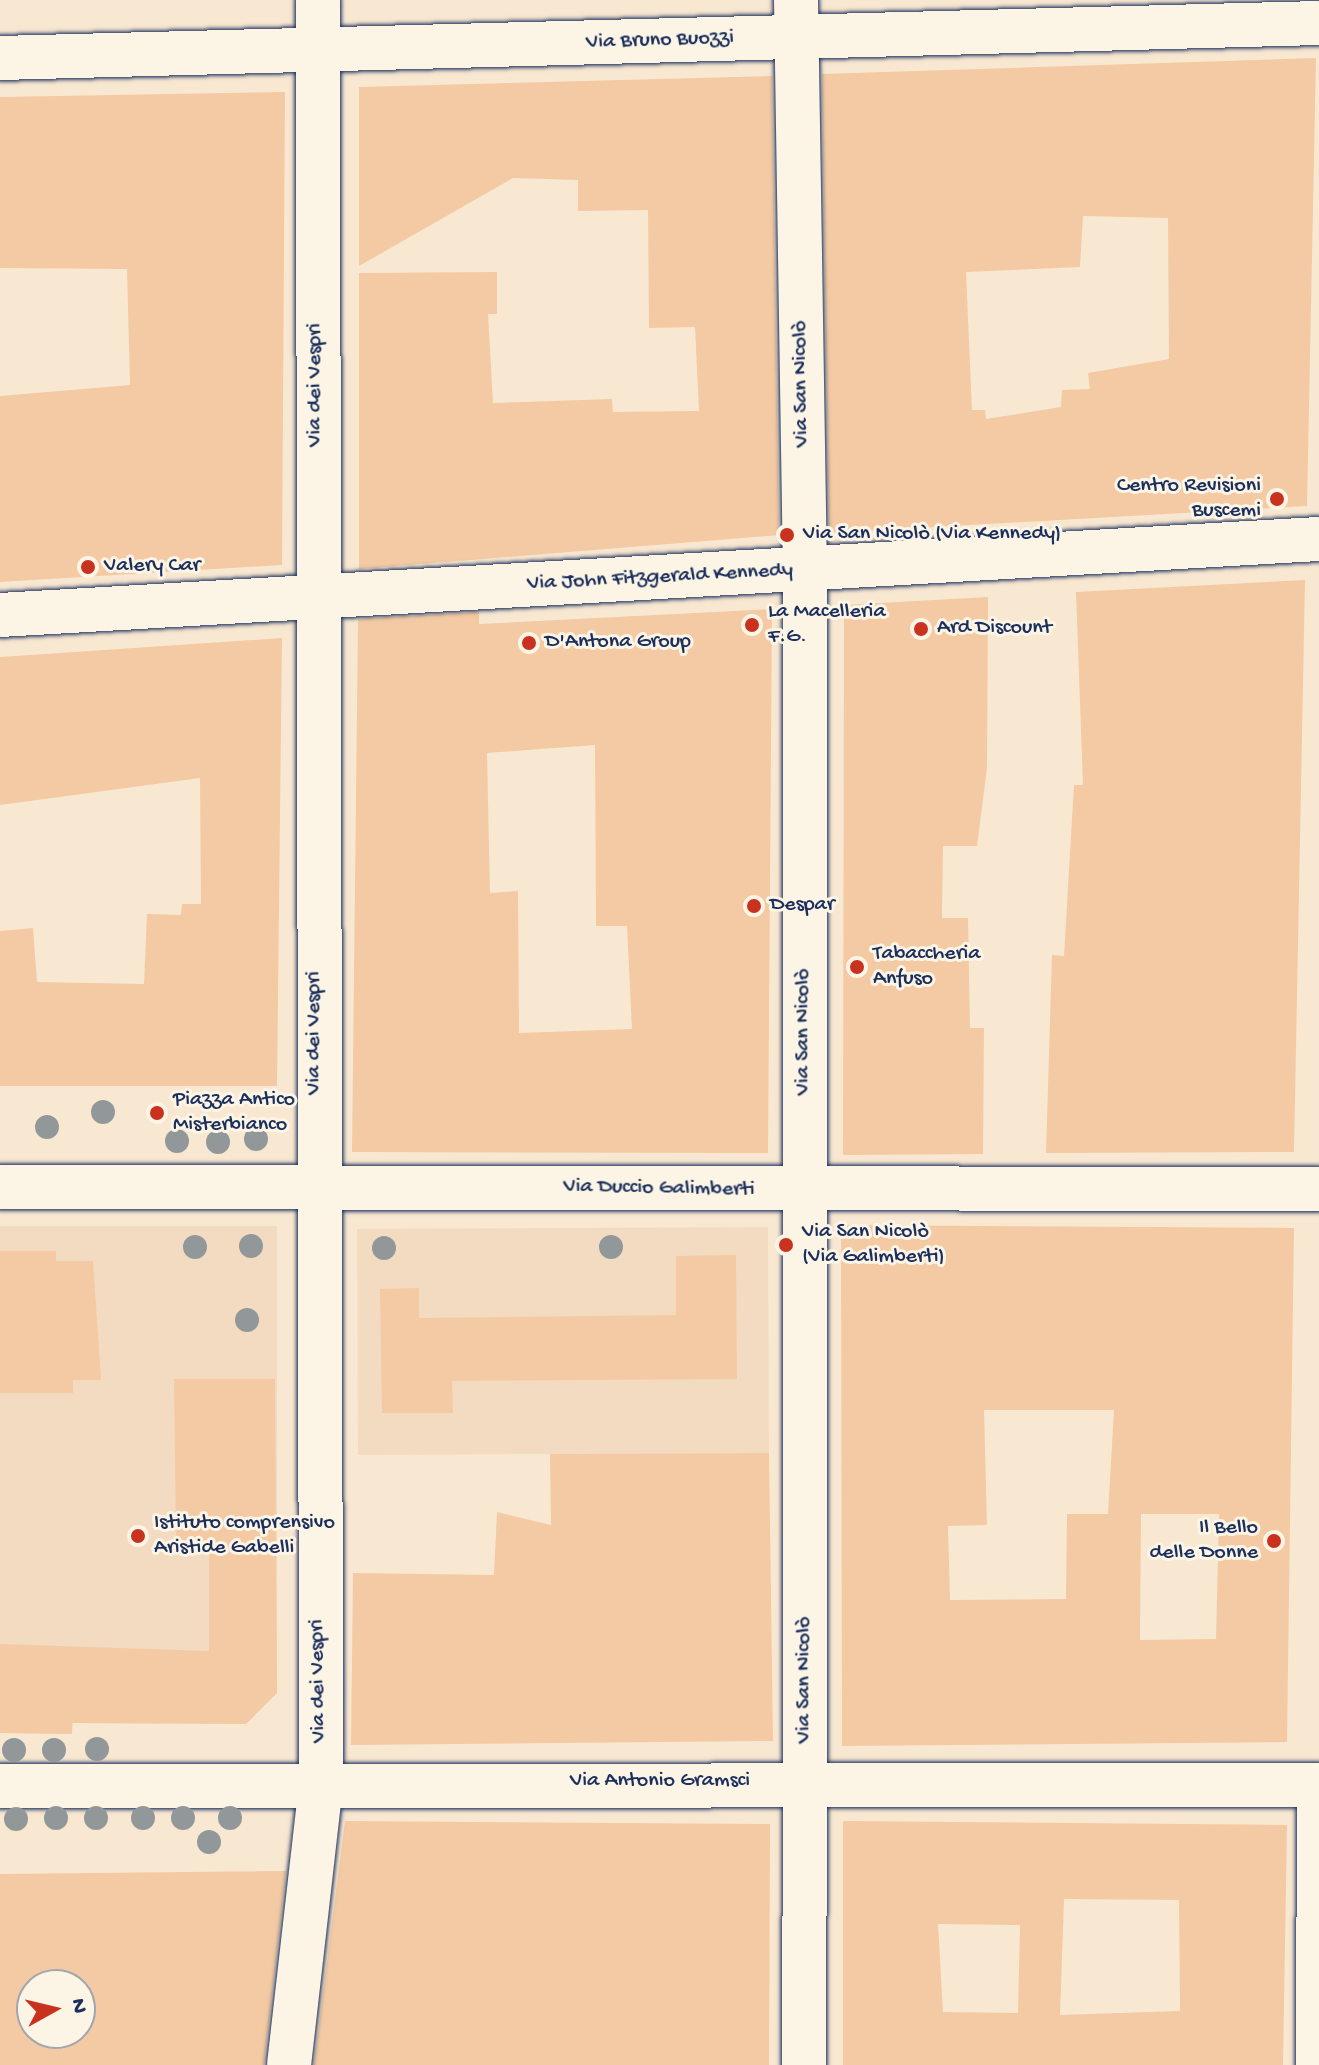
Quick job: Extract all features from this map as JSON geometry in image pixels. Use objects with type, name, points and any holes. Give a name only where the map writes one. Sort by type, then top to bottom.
[{"type":"street","name":"Via dei Vespri","points":[[289,2065],[321,1784],[315,1186],[318,0]]},
{"type":"street","name":"Via Bruno Buozzi","points":[[0,58],[317,51],[796,19],[1319,23]]},
{"type":"street","name":"Via San Nicolò","points":[[796,19],[805,571],[804,2065]]},
{"type":"street","name":"Via John Fitzgerald Kennedy","points":[[0,615],[1319,539]]},
{"type":"street","name":"Via Duccio Galimberti","points":[[0,1187],[1319,1189]]},
{"type":"street","name":"Via Antonio Gramsci","points":[[0,1786],[805,1781],[1319,1788]]},
{"type":"street","points":[[1318,2065],[1319,1788]]},
{"type":"shaded area","name":"Istituto comprensivo Aristide Gabelli","points":[[0,1226],[277,1226],[277,1693],[246,1724],[73,1723],[72,1734],[0,1733]]},
{"type":"shaded area","points":[[768,1227],[769,1453],[358,1455],[357,1229]]},
{"type":"building","points":[[1316,58],[1307,506],[829,533],[822,74]],"holes":[[[1083,216],[1168,218],[1169,359],[1088,373],[1090,389],[1062,390],[1061,407],[986,419],[985,410],[972,410],[966,272],[1080,267]]]},
{"type":"building","points":[[772,76],[779,535],[359,569],[359,273],[497,272],[497,314],[488,314],[493,403],[612,399],[613,412],[699,411],[695,327],[649,328],[648,210],[578,211],[578,180],[513,178],[359,266],[359,87]]},
{"type":"building","points":[[285,92],[282,565],[0,582],[0,396],[130,385],[127,269],[0,268],[0,97]]},
{"type":"building","points":[[1305,580],[1294,1152],[1046,1153],[1052,955],[1064,956],[1074,785],[1083,785],[1076,592]]},
{"type":"building","points":[[988,597],[987,768],[977,846],[943,846],[942,918],[968,918],[970,1028],[984,1028],[983,1154],[843,1155],[844,605]]},
{"type":"building","points":[[772,609],[768,1153],[352,1152],[358,619],[479,612],[479,624]],"holes":[[[595,745],[596,926],[627,926],[632,1029],[519,1033],[518,891],[490,893],[487,753]]]},
{"type":"building","points":[[282,638],[277,1086],[0,1086],[0,931],[33,928],[37,982],[144,984],[147,914],[181,915],[182,904],[201,904],[200,778],[0,805],[0,657]]},
{"type":"building","points":[[841,1225],[1294,1228],[1287,1742],[842,1746]],"holes":[[[984,1410],[1114,1410],[1108,1514],[1067,1514],[1066,1599],[950,1600],[948,1526],[987,1525]],[[1141,1514],[1219,1514],[1216,1639],[1140,1640]]]},
{"type":"building","points":[[0,1251],[56,1251],[56,1261],[93,1261],[101,1380],[73,1380],[73,1393],[0,1393]]},
{"type":"building","points":[[736,1255],[737,1379],[452,1381],[453,1413],[382,1413],[380,1289],[419,1288],[419,1318],[676,1315],[676,1256]]},
{"type":"building","points":[[174,1379],[275,1379],[277,1693],[246,1724],[72,1723],[72,1734],[0,1733],[0,1644],[209,1651],[209,1542],[176,1541]]},
{"type":"building","points":[[769,1453],[773,1741],[351,1745],[353,1573],[494,1575],[497,1512],[551,1525],[550,1454]]},
{"type":"building","points":[[345,1821],[770,1824],[769,2065],[314,2065]]},
{"type":"building","points":[[843,1821],[1287,1825],[1283,2065],[843,2065]],"holes":[[[1064,1899],[1179,1900],[1180,2011],[1060,2015]],[[938,1924],[1020,1925],[1018,2013],[943,2012]]]},
{"type":"building","points":[[286,1871],[264,2065],[0,2065],[0,1874]]},
{"type":"place","name":"Centro Revisioni Buscemi","points":[[1277,499]]},
{"type":"place","name":"Via San Nicolò (Via Kennedy)","points":[[787,535]]},
{"type":"place","name":"Valery Car","points":[[88,567]]},
{"type":"place","name":"La Macelleria F.G.","points":[[752,625]]},
{"type":"place","name":"Ard Discount","points":[[921,629]]},
{"type":"place","name":"D'Antona Group","points":[[529,643]]},
{"type":"place","name":"Despar","points":[[754,906]]},
{"type":"place","name":"Tabaccheria Anfuso","points":[[857,967]]},
{"type":"place","name":"Piazza Antico Misterbianco","points":[[157,1113]]},
{"type":"place","name":"Via San Nicolò (Via Galimberti)","points":[[786,1245]]},
{"type":"place","name":"Istituto comprensivo Aristide Gabelli","points":[[138,1536]]},
{"type":"place","name":"Il Bello delle Donne","points":[[1274,1541]]}]
